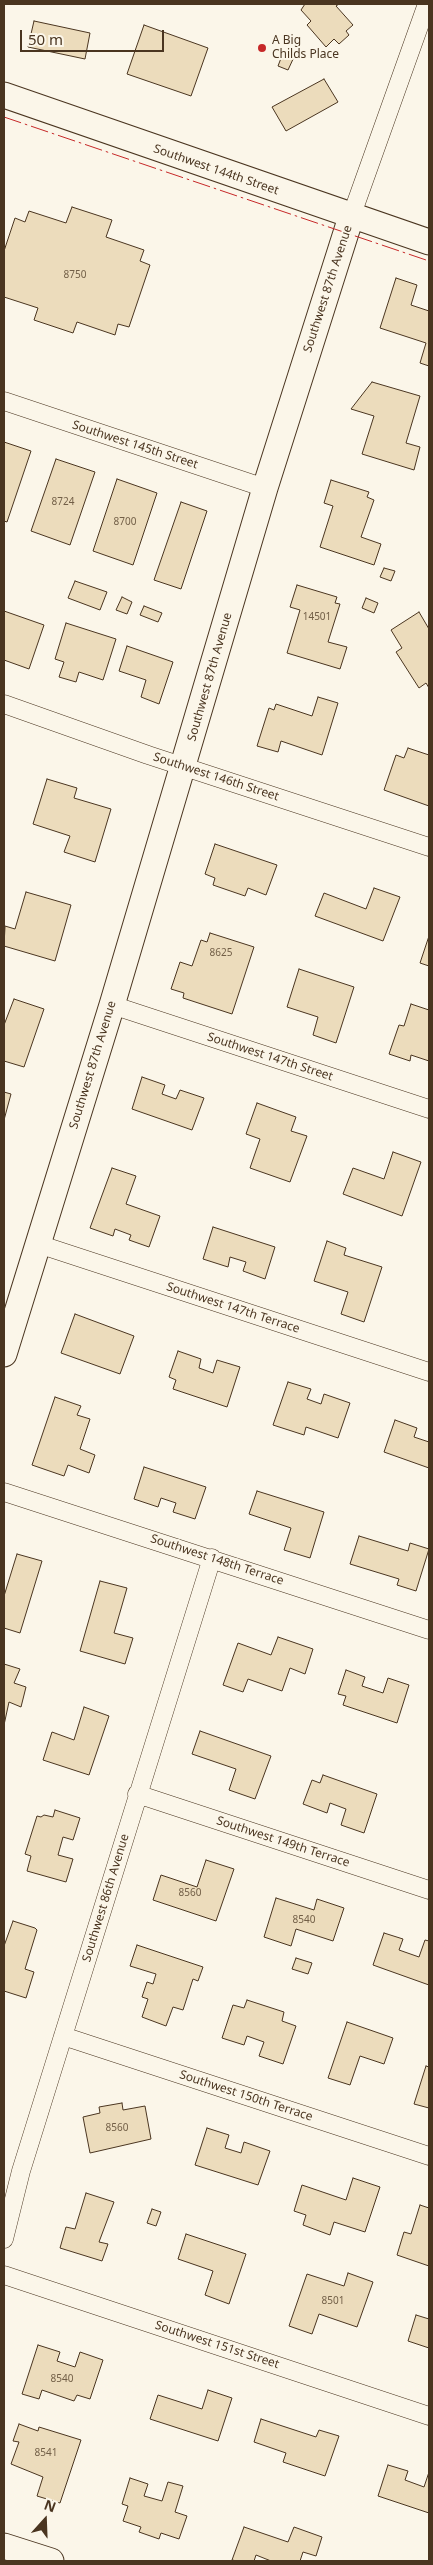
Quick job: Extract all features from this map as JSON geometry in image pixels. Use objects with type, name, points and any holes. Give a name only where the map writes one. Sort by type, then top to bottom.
[{"type":"street","name":"Southwest 87th Avenue","points":[[4,1354],[8,1321],[38,1244],[112,1005],[266,488],[351,217],[427,4]]},
{"type":"street","name":"Southwest 144th Street","points":[[4,95],[351,217],[429,242]]},
{"type":"street","name":"Southwest 145th Street","points":[[4,401],[266,488]]},
{"type":"street","name":"Southwest 146th Street","points":[[4,704],[429,847]]},
{"type":"street","name":"Southwest 147th Street","points":[[112,1005],[429,1109]]},
{"type":"street","name":"Southwest 147th Terrace","points":[[38,1244],[429,1372]]},
{"type":"street","name":"Southwest 148th Terrace","points":[[4,1492],[429,1630]]},
{"type":"street","name":"Southwest 86th Avenue","points":[[4,2239],[21,2171],[212,1558]]},
{"type":"street","name":"Southwest 149th Terrace","points":[[137,1794],[429,1890]]},
{"type":"street","name":"Southwest 150th Terrace","points":[[64,2036],[429,2156]]},
{"type":"street","name":"Southwest 151st Street","points":[[4,2275],[429,2416]]},
{"type":"street","points":[[4,2546],[50,2561]]},
{"type":"building","points":[[305,4],[339,4],[336,6],[353,25],[346,31],[349,35],[339,44],[334,39],[326,47],[307,25],[311,21],[301,10]]},
{"type":"building","points":[[34,21],[90,33],[85,59],[28,47]]},
{"type":"building","points":[[144,25],[208,48],[191,96],[127,74]]},
{"type":"building","points":[[283,53],[294,57],[288,70],[278,66]]},
{"type":"building","points":[[324,79],[338,102],[286,131],[272,107]]},
{"type":"building","points":[[72,207],[112,220],[106,237],[144,250],[140,261],[150,265],[129,327],[118,324],[115,335],[77,322],[73,333],[34,320],[38,308],[4,297],[4,251],[15,218],[25,222],[29,211],[66,223]]},
{"type":"building","points":[[396,278],[417,285],[411,305],[429,311],[429,366],[420,363],[426,343],[380,328]]},
{"type":"building","points":[[372,382],[420,396],[406,443],[420,447],[414,470],[362,454],[374,416],[351,409]]},
{"type":"building","points":[[4,442],[31,451],[7,522],[4,521]]},
{"type":"building","points":[[56,459],[95,472],[70,545],[31,531]]},
{"type":"building","points":[[117,479],[157,493],[133,565],[93,551]]},
{"type":"building","points":[[331,480],[369,492],[367,497],[374,500],[361,537],[381,544],[374,565],[320,547],[333,506],[324,503]]},
{"type":"building","points":[[181,502],[207,511],[181,589],[154,580]]},
{"type":"building","points":[[384,568],[395,571],[391,581],[380,577]]},
{"type":"building","points":[[75,581],[107,592],[100,610],[68,598]]},
{"type":"building","points":[[297,585],[337,597],[335,603],[340,604],[328,642],[347,647],[340,669],[287,653],[300,610],[290,607]]},
{"type":"building","points":[[122,597],[132,602],[127,614],[116,610]]},
{"type":"building","points":[[366,598],[378,603],[374,613],[362,608]]},
{"type":"building","points":[[144,606],[162,613],[158,622],[140,615]]},
{"type":"building","points":[[4,611],[44,625],[29,669],[4,660]]},
{"type":"building","points":[[419,612],[429,629],[429,688],[426,683],[419,688],[396,652],[402,648],[391,630]]},
{"type":"building","points":[[66,623],[116,639],[103,680],[79,672],[76,682],[59,677],[64,662],[55,659]]},
{"type":"building","points":[[127,646],[173,662],[159,704],[141,697],[146,680],[119,671]]},
{"type":"building","points":[[318,697],[338,703],[322,755],[281,741],[278,752],[257,746],[269,708],[274,710],[276,704],[312,716]]},
{"type":"building","points":[[408,748],[429,755],[429,806],[384,790],[396,755],[404,758]]},
{"type":"building","points":[[47,779],[77,788],[74,798],[111,809],[95,862],[64,852],[70,836],[33,824]]},
{"type":"building","points":[[215,844],[277,865],[266,895],[248,888],[245,896],[213,885],[215,878],[205,874]]},
{"type":"building","points":[[374,888],[400,897],[383,941],[315,916],[324,893],[366,909]]},
{"type":"building","points":[[26,892],[71,905],[55,961],[4,946],[5,926],[15,929]]},
{"type":"building","points":[[210,933],[254,947],[232,1014],[183,998],[184,993],[171,989],[180,962],[192,966],[201,940],[207,942]]},
{"type":"building","points":[[429,936],[429,966],[420,963]]},
{"type":"building","points":[[299,969],[354,987],[336,1043],[313,1035],[318,1017],[287,1007]]},
{"type":"building","points":[[14,999],[44,1009],[24,1067],[4,1061],[4,1025]]},
{"type":"building","points":[[411,1004],[429,1010],[429,1061],[411,1055],[410,1061],[389,1054],[399,1025],[404,1026]]},
{"type":"building","points":[[142,1077],[165,1085],[162,1094],[176,1099],[180,1090],[204,1098],[192,1130],[132,1109]]},
{"type":"building","points":[[4,1092],[11,1094],[4,1120]]},
{"type":"building","points":[[257,1103],[296,1117],[291,1131],[307,1136],[290,1182],[250,1168],[260,1139],[246,1134]]},
{"type":"building","points":[[393,1152],[421,1162],[402,1216],[343,1194],[353,1168],[384,1179]]},
{"type":"building","points":[[112,1168],[136,1176],[126,1204],[160,1216],[149,1247],[129,1240],[131,1235],[115,1229],[113,1236],[90,1228]]},
{"type":"building","points":[[213,1227],[275,1247],[265,1279],[243,1271],[246,1262],[230,1257],[228,1267],[203,1259]]},
{"type":"building","points":[[327,1241],[346,1248],[344,1255],[382,1267],[364,1322],[341,1314],[348,1292],[314,1281]]},
{"type":"building","points":[[75,1314],[134,1336],[120,1374],[61,1353]]},
{"type":"building","points":[[178,1351],[201,1359],[199,1368],[213,1373],[217,1360],[240,1367],[227,1407],[173,1389],[176,1380],[169,1377]]},
{"type":"building","points":[[288,1382],[311,1389],[307,1399],[321,1404],[324,1394],[350,1403],[338,1438],[306,1427],[304,1435],[273,1425]]},
{"type":"building","points":[[55,1397],[81,1406],[77,1415],[90,1419],[80,1449],[95,1455],[89,1473],[68,1465],[64,1476],[32,1465]]},
{"type":"building","points":[[395,1420],[417,1428],[414,1437],[429,1442],[429,1468],[384,1452]]},
{"type":"building","points":[[144,1467],[206,1487],[195,1519],[173,1512],[176,1503],[161,1498],[158,1507],[134,1499]]},
{"type":"building","points":[[257,1491],[324,1512],[310,1558],[284,1550],[291,1528],[249,1514]]},
{"type":"building","points":[[359,1536],[408,1551],[410,1543],[429,1549],[416,1591],[397,1585],[399,1579],[350,1564]]},
{"type":"building","points":[[17,1554],[42,1561],[20,1633],[4,1628],[4,1596]]},
{"type":"building","points":[[100,1581],[127,1588],[114,1633],[133,1638],[125,1664],[80,1651]]},
{"type":"building","points":[[278,1637],[313,1649],[305,1674],[290,1668],[282,1691],[248,1679],[243,1692],[223,1685],[238,1643],[271,1655]]},
{"type":"building","points":[[4,1664],[20,1669],[14,1683],[26,1687],[21,1707],[9,1702],[4,1725]]},
{"type":"building","points":[[346,1670],[365,1677],[362,1686],[383,1693],[388,1678],[409,1685],[397,1723],[343,1705],[346,1696],[338,1694]]},
{"type":"building","points":[[84,1707],[109,1716],[89,1775],[43,1760],[52,1732],[74,1740]]},
{"type":"building","points":[[200,1731],[271,1756],[255,1799],[229,1790],[236,1769],[192,1754]]},
{"type":"building","points":[[323,1775],[377,1794],[364,1833],[341,1825],[346,1809],[330,1803],[327,1813],[303,1804],[312,1780],[320,1783]]},
{"type":"building","points":[[55,1810],[80,1818],[73,1840],[63,1837],[58,1855],[73,1859],[66,1882],[27,1871],[31,1856],[25,1854],[37,1816],[53,1817]]},
{"type":"building","points":[[206,1860],[234,1869],[216,1921],[153,1900],[161,1875],[197,1887]]},
{"type":"building","points":[[276,1898],[314,1910],[317,1899],[344,1908],[333,1941],[296,1929],[291,1946],[264,1937]]},
{"type":"building","points":[[13,1921],[37,1930],[25,1969],[34,1972],[26,1998],[4,1991],[4,1946]]},
{"type":"building","points":[[384,1933],[403,1939],[399,1950],[419,1957],[425,1940],[429,1941],[429,1985],[373,1965]]},
{"type":"building","points":[[137,1945],[203,1967],[198,1981],[193,1979],[183,2010],[173,2007],[166,2026],[142,2017],[148,1999],[142,1997],[147,1982],[153,1984],[156,1974],[130,1966]]},
{"type":"building","points":[[296,1958],[312,1963],[308,1974],[292,1969]]},
{"type":"building","points":[[247,2000],[284,2012],[282,2021],[296,2026],[283,2064],[259,2056],[264,2042],[247,2036],[244,2045],[222,2038],[233,2005],[244,2008]]},
{"type":"building","points":[[347,2022],[393,2038],[384,2064],[360,2056],[350,2085],[328,2078]]},
{"type":"building","points":[[426,2066],[429,2067],[429,2108],[414,2104]]},
{"type":"building","points":[[122,2103],[123,2110],[145,2106],[151,2139],[90,2153],[83,2117],[100,2113],[99,2107]]},
{"type":"building","points":[[207,2128],[229,2135],[225,2148],[241,2153],[244,2142],[270,2151],[258,2185],[195,2165]]},
{"type":"building","points":[[353,2178],[380,2187],[365,2232],[334,2222],[330,2235],[303,2225],[306,2215],[294,2211],[302,2185],[346,2200]]},
{"type":"building","points":[[86,2193],[114,2202],[99,2242],[108,2244],[102,2261],[60,2248],[66,2227],[75,2229]]},
{"type":"building","points":[[420,2205],[429,2208],[429,2266],[397,2255],[404,2232],[411,2234]]},
{"type":"building","points":[[152,2209],[161,2212],[156,2226],[147,2223]]},
{"type":"building","points":[[186,2234],[246,2254],[229,2304],[205,2295],[213,2271],[178,2259]]},
{"type":"building","points":[[348,2273],[373,2282],[357,2327],[319,2314],[312,2334],[289,2326],[307,2274],[344,2286]]},
{"type":"building","points":[[416,2315],[429,2319],[429,2348],[408,2341]]},
{"type":"building","points":[[38,2345],[60,2352],[57,2361],[75,2367],[80,2352],[103,2360],[90,2399],[77,2395],[74,2401],[42,2390],[39,2399],[22,2394]]},
{"type":"building","points":[[208,2390],[232,2398],[218,2441],[150,2419],[158,2395],[202,2409]]},
{"type":"building","points":[[261,2419],[316,2437],[319,2430],[339,2436],[325,2476],[283,2462],[286,2453],[254,2442]]},
{"type":"building","points":[[19,2424],[38,2431],[39,2427],[81,2440],[60,2503],[37,2496],[43,2477],[11,2464],[19,2442],[13,2441]]},
{"type":"building","points":[[388,2465],[408,2471],[405,2480],[424,2487],[429,2472],[429,2513],[378,2496]]},
{"type":"building","points":[[130,2478],[148,2484],[144,2496],[162,2501],[168,2482],[183,2486],[175,2512],[187,2516],[179,2539],[161,2533],[159,2539],[139,2532],[141,2527],[123,2521],[128,2506],[122,2504]]},
{"type":"building","points":[[244,2527],[288,2542],[294,2527],[322,2537],[316,2556],[303,2552],[300,2561],[271,2561],[256,2555],[254,2561],[232,2560]]},
{"type":"power","points":[[4,117],[429,261]]},
{"type":"place","name":"A Big Childs Place","points":[[262,48]]}]
